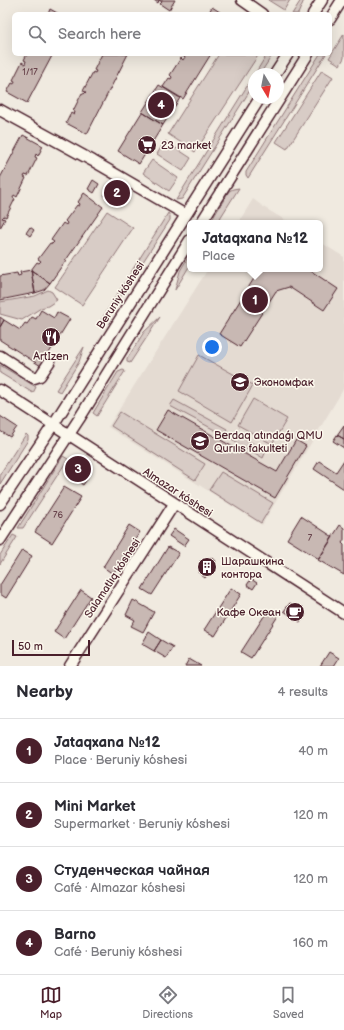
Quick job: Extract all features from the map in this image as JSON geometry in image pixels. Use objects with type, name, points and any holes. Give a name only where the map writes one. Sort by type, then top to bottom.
[{"type":"street","points":[[242,0],[259,12]]},
{"type":"street","points":[[314,12],[322,0]]},
{"type":"street","points":[[332,16],[342,0]]},
{"type":"street","points":[[279,68],[287,56]]},
{"type":"street","points":[[203,220],[307,56]]},
{"type":"street","name":"Beruniy kóshesi","points":[[0,504],[256,104]]},
{"type":"street","points":[[0,110],[100,165],[186,215]]},
{"type":"street","points":[[0,540],[68,435],[187,245]]},
{"type":"street","points":[[0,356],[34,378],[40,376],[50,361]]},
{"type":"street","name":"Almazar kóshesi","points":[[0,390],[344,613]]},
{"type":"street","name":"Salamatlıq kóshesi","points":[[70,666],[174,504]]},
{"type":"shaded area","points":[[268,0],[290,0],[284,10]]},
{"type":"shaded area","points":[[301,0],[304,0],[299,12],[293,12]]},
{"type":"shaded area","points":[[344,34],[344,58],[340,65],[329,58],[332,56],[332,53]]},
{"type":"shaded area","points":[[218,56],[258,56],[250,68],[248,68],[248,71],[195,152],[168,134]]},
{"type":"shaded area","points":[[266,56],[272,56],[264,68],[259,68]]},
{"type":"shaded area","points":[[319,56],[325,56],[248,178],[246,172]]},
{"type":"shaded area","points":[[322,70],[333,77],[287,149],[276,142]]},
{"type":"shaded area","points":[[248,85],[248,94],[182,199],[176,200]]},
{"type":"shaded area","points":[[165,141],[191,158],[183,171],[157,154]]},
{"type":"shaded area","points":[[152,160],[178,178],[169,191],[143,173]]},
{"type":"shaded area","points":[[239,188],[219,220],[212,220],[229,191]]},
{"type":"shaded area","points":[[253,199],[285,220],[240,220]]},
{"type":"shaded area","points":[[107,211],[133,228],[82,305],[55,287]]},
{"type":"shaded area","points":[[168,213],[170,220],[113,308],[100,322]]},
{"type":"shaded area","name":"Экономфак","points":[[323,244],[344,257],[344,388],[262,525],[108,427],[206,272],[323,272]]},
{"type":"shaded area","points":[[187,259],[187,270],[175,290],[180,271]]},
{"type":"shaded area","points":[[48,290],[52,292],[57,300],[22,320],[0,314],[0,302],[35,296]]},
{"type":"shaded area","points":[[160,317],[130,363],[127,362],[127,359],[144,332]]},
{"type":"shaded area","points":[[84,347],[79,362],[60,392],[56,390]]},
{"type":"shaded area","points":[[199,355],[253,385],[232,422],[179,391]]},
{"type":"shaded area","points":[[0,365],[36,387],[33,393],[0,373]]},
{"type":"shaded area","points":[[123,370],[125,371],[97,416],[93,413],[118,372]]},
{"type":"shaded area","points":[[253,399],[287,419],[272,444],[238,425]]},
{"type":"shaded area","points":[[174,400],[227,429],[224,435],[170,406]]},
{"type":"shaded area","points":[[120,412],[205,464],[195,480],[111,426]]},
{"type":"shaded area","points":[[233,432],[266,451],[263,458],[230,438]]},
{"type":"shaded area","points":[[26,434],[28,436],[28,440],[0,484],[0,474]]},
{"type":"shaded area","points":[[63,456],[68,459],[23,528],[18,528]]},
{"type":"shaded area","points":[[221,472],[273,503],[261,523],[209,490]]},
{"type":"shaded area","points":[[13,535],[17,537],[0,564],[0,555]]},
{"type":"building","points":[[159,0],[175,0],[169,10],[160,4],[162,2]]},
{"type":"building","points":[[212,7],[220,12],[209,12]]},
{"type":"building","points":[[26,56],[52,56],[27,103],[7,92],[12,83],[14,84],[15,81],[13,80],[22,62],[25,64],[26,61],[24,60]]},
{"type":"building","points":[[101,56],[127,56],[87,134],[66,123],[71,113],[74,115],[75,112],[73,111],[82,93],[84,94],[86,92],[83,91],[93,72],[95,73],[96,71],[94,70]]},
{"type":"building","points":[[182,56],[210,56],[183,99],[163,87],[169,78],[171,79],[172,77],[170,75],[181,58],[183,60],[185,57]]},
{"type":"building","points":[[159,85],[180,98],[163,125],[142,112]]},
{"type":"building","points":[[142,112],[163,125],[139,164],[118,151]]},
{"type":"building","points":[[23,135],[43,146],[38,156],[36,154],[35,157],[37,158],[28,176],[25,175],[24,177],[26,178],[17,197],[14,195],[13,198],[15,199],[6,217],[4,216],[2,218],[5,219],[0,228],[0,178]]},
{"type":"building","points":[[93,180],[99,184],[94,193],[88,189]]},
{"type":"building","points":[[111,184],[122,190],[115,201],[104,195]]},
{"type":"building","points":[[84,193],[103,207],[50,283],[31,270],[37,262],[39,263],[41,261],[38,259],[50,243],[52,244],[54,242],[51,240],[63,223],[66,225],[67,223],[65,221],[77,205],[79,206],[80,204],[78,202]]},
{"type":"building","points":[[30,227],[34,230],[30,236],[26,233]]},
{"type":"building","points":[[31,270],[35,293],[0,300],[0,276],[17,273],[18,276],[21,275],[20,272]]},
{"type":"building","points":[[31,270],[50,283],[44,290],[35,293]]},
{"type":"building","points":[[258,272],[312,272],[338,289],[324,310],[289,287],[276,291],[240,347],[219,334]]},
{"type":"building","points":[[41,310],[54,318],[57,312],[70,319],[41,366],[0,340],[0,327],[4,320],[20,330],[32,317],[36,319]]},
{"type":"building","points":[[0,317],[4,320],[0,327]]},
{"type":"building","points":[[168,410],[277,472],[296,440],[306,446],[275,498],[156,430]]},
{"type":"building","points":[[0,416],[17,427],[10,437],[0,431]]},
{"type":"building","points":[[344,425],[344,439],[337,435]]},
{"type":"building","points":[[337,435],[344,439],[344,448],[333,441]]},
{"type":"building","points":[[344,460],[344,489],[314,469],[319,461],[336,472]]},
{"type":"building","points":[[76,469],[88,478],[83,485],[71,477]]},
{"type":"building","points":[[64,487],[81,497],[52,543],[35,532]]},
{"type":"building","points":[[301,516],[333,537],[319,559],[287,539]]},
{"type":"building","points":[[129,525],[140,532],[113,574],[103,567]]},
{"type":"building","points":[[340,525],[344,528],[344,540],[342,543],[344,545],[344,575],[318,560]]},
{"type":"building","points":[[174,529],[189,539],[184,546],[169,536]]},
{"type":"building","points":[[168,547],[179,553],[152,595],[142,589]]},
{"type":"building","points":[[22,550],[32,556],[6,598],[0,594],[0,585]]},
{"type":"building","name":"Шарашкина контора","points":[[210,557],[216,561],[205,578],[199,573]]},
{"type":"building","points":[[251,579],[257,583],[253,589],[247,585]]},
{"type":"building","points":[[231,588],[241,594],[215,636],[204,630]]},
{"type":"building","points":[[81,590],[91,597],[64,639],[54,632]]},
{"type":"building","points":[[133,600],[154,612],[143,632],[131,626],[135,620],[126,615]]},
{"type":"building","name":"Кафе Океан","points":[[290,603],[306,614],[300,622],[284,611]]},
{"type":"building","points":[[268,610],[278,616],[251,658],[241,652]]},
{"type":"building","points":[[149,632],[161,640],[154,651],[142,644]]},
{"type":"building","points":[[161,640],[173,647],[166,658],[154,651]]},
{"type":"building","points":[[329,652],[339,658],[334,666],[320,666]]},
{"type":"building","points":[[189,659],[201,666],[185,666]]},
{"type":"place","name":"Barno","points":[[161,105]]},
{"type":"place","name":"23 market","points":[[147,145]]},
{"type":"place","name":"Mini Market","points":[[117,193]]},
{"type":"place","name":"Jataqxana №12","points":[[255,300]]},
{"type":"place","name":"ArtIzen","points":[[51,337]]},
{"type":"place","name":"Экономфак","points":[[240,382]]},
{"type":"place","name":"Berdaq atındaǵı QMU Qurılıs fakulteti","points":[[200,441]]},
{"type":"place","name":"Студенческая чайная","points":[[78,469]]},
{"type":"place","name":"Шарашкина контора","points":[[207,567]]},
{"type":"place","name":"Кафе Океан","points":[[295,612]]}]
